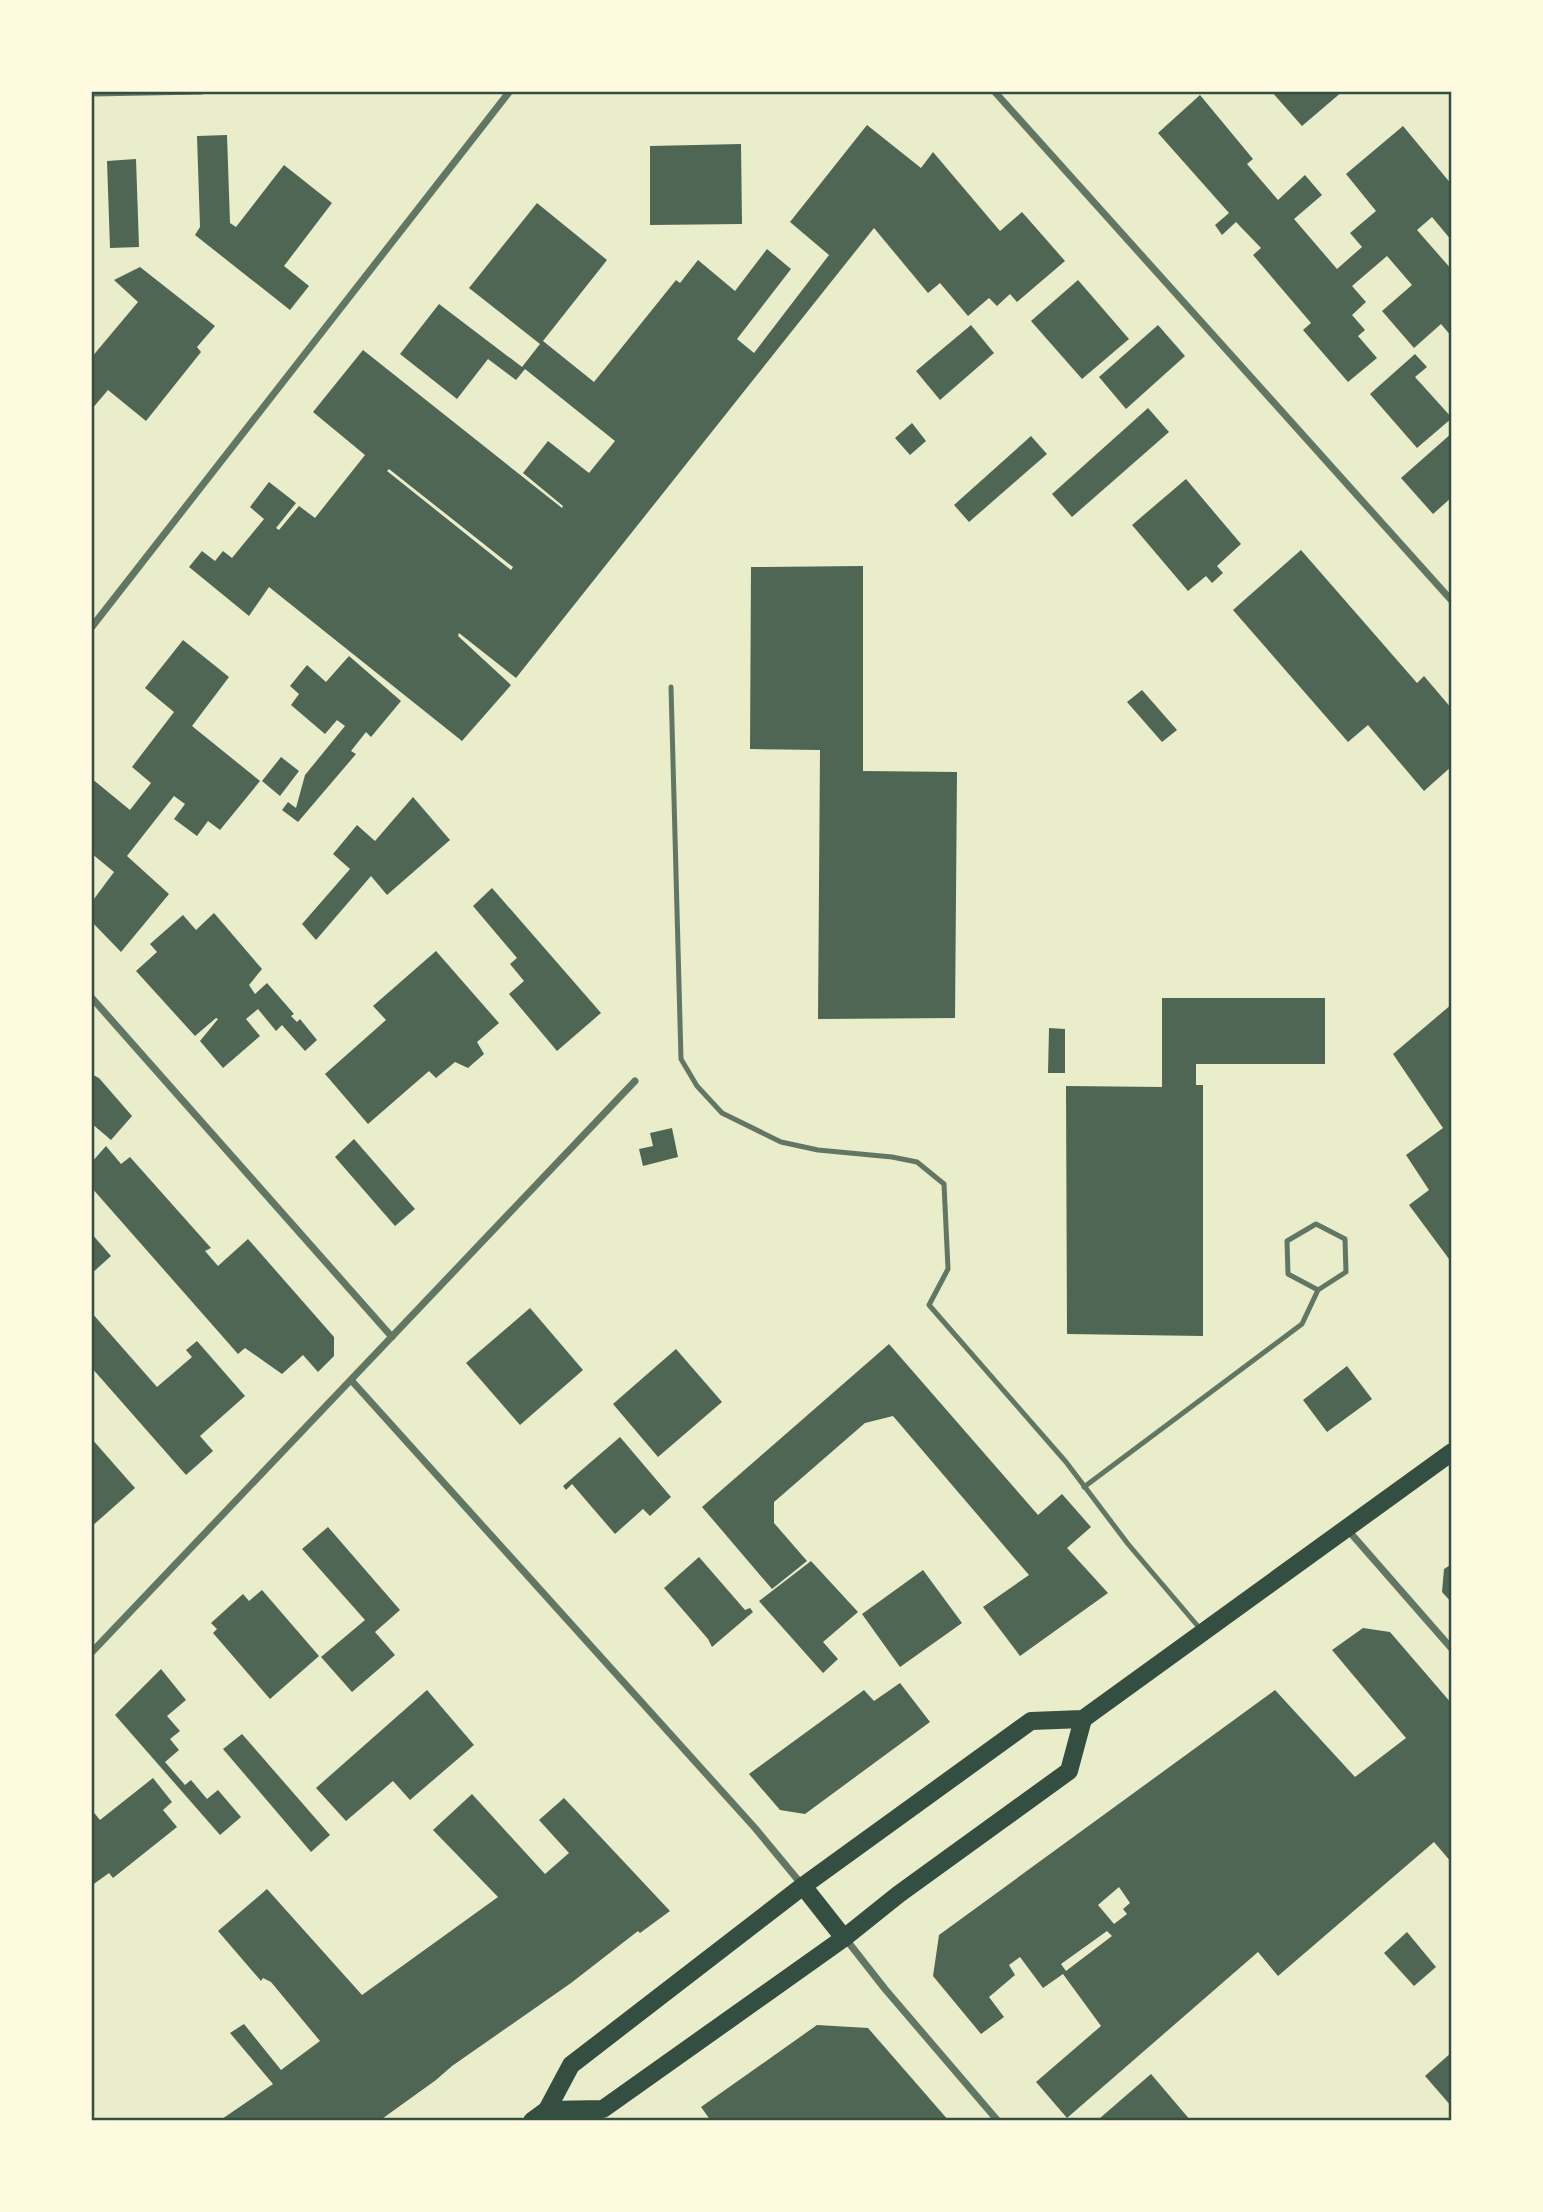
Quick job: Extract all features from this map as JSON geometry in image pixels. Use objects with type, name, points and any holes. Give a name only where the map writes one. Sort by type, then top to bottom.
[{"type":"main road","points":[[540,2116],[571,2065],[803,1886],[1031,1721],[1083,1719],[1452,1452]]},
{"type":"main road","points":[[540,2116],[603,2109],[844,1938],[899,1894],[1069,1771],[1083,1719]]},
{"type":"main road","points":[[803,1886],[844,1938]]},
{"type":"street","points":[[91,93],[202,91]]},
{"type":"street","points":[[91,628],[510,91]]},
{"type":"street","points":[[994,91],[1452,601]]},
{"type":"street","points":[[91,997],[392,1336]]},
{"type":"street","points":[[91,1653],[635,1081]]},
{"type":"street","points":[[351,1380],[755,1828],[803,1886]]},
{"type":"street","points":[[1347,1529],[1452,1649]]},
{"type":"street","points":[[844,1938],[998,2121]]},
{"type":"lane","points":[[671,687],[681,1059],[698,1086],[722,1113],[781,1142],[818,1150],[917,1162],[944,1184],[948,1269],[929,1305],[1066,1462],[1128,1544],[1203,1631]]},
{"type":"lane","points":[[1084,1487],[1302,1324],[1318,1290],[1346,1272],[1345,1239],[1316,1224],[1287,1241],[1288,1274],[1318,1290]]},
{"type":"building","points":[[1271,91],[1343,91],[1302,126]]},
{"type":"building","points":[[1200,95],[1253,159],[1247,164],[1278,200],[1305,175],[1322,195],[1294,219],[1337,269],[1362,247],[1350,233],[1376,211],[1346,174],[1403,126],[1452,185],[1452,241],[1432,217],[1417,230],[1452,270],[1452,337],[1441,324],[1414,348],[1382,311],[1412,285],[1387,256],[1352,286],[1366,302],[1352,315],[1365,330],[1358,336],[1377,358],[1348,382],[1303,330],[1311,323],[1253,255],[1261,248],[1236,222],[1222,235],[1215,225],[1229,213],[1158,133]]},
{"type":"building","points":[[867,125],[921,168],[933,152],[1000,231],[1022,212],[1065,261],[1017,302],[1010,294],[997,306],[989,298],[968,316],[940,283],[928,293],[874,228],[516,678],[459,633],[458,636],[511,685],[462,741],[269,587],[249,616],[189,567],[202,551],[215,561],[223,551],[232,558],[264,519],[250,507],[269,482],[296,503],[276,528],[279,530],[299,506],[315,518],[365,455],[313,412],[363,350],[562,508],[563,506],[523,473],[548,441],[589,473],[615,441],[525,369],[516,380],[488,359],[457,399],[400,354],[439,304],[522,367],[540,344],[469,288],[537,203],[607,260],[543,341],[594,382],[676,280],[680,283],[698,260],[735,291],[767,249],[791,269],[737,339],[754,353],[829,255],[790,222]],"holes":[[[389,469],[513,567],[511,570],[387,471]]]},
{"type":"building","points":[[227,135],[230,223],[236,227],[284,165],[332,203],[284,266],[309,286],[290,310],[195,235],[200,227],[197,136]]},
{"type":"building","points":[[741,144],[742,224],[650,225],[650,146]]},
{"type":"building","points":[[136,159],[139,247],[110,248],[107,161]]},
{"type":"building","points":[[140,267],[215,326],[197,347],[201,352],[146,421],[108,390],[91,410],[91,358],[138,302],[114,280]]},
{"type":"building","points":[[1078,280],[1129,339],[1082,379],[1031,321]]},
{"type":"building","points":[[971,325],[994,353],[940,400],[916,371]]},
{"type":"building","points":[[1158,325],[1185,356],[1126,409],[1099,377]]},
{"type":"building","points":[[1415,354],[1427,367],[1415,377],[1452,418],[1417,448],[1370,394]]},
{"type":"building","points":[[1148,408],[1169,432],[1072,517],[1052,494]]},
{"type":"building","points":[[912,423],[926,441],[910,455],[895,438]]},
{"type":"building","points":[[1452,433],[1452,497],[1433,514],[1401,478]]},
{"type":"building","points":[[1031,436],[1047,454],[969,522],[954,505]]},
{"type":"building","points":[[1186,479],[1241,544],[1217,566],[1223,573],[1212,583],[1206,576],[1188,591],[1132,525]]},
{"type":"building","points":[[1301,550],[1417,683],[1424,676],[1452,709],[1452,766],[1424,791],[1368,725],[1348,742],[1233,610]]},
{"type":"building","points":[[863,566],[863,771],[957,772],[955,1018],[818,1019],[820,750],[750,749],[751,567]]},
{"type":"building","points":[[183,640],[229,677],[192,726],[260,781],[220,830],[208,821],[197,836],[174,819],[185,804],[174,796],[127,856],[169,894],[121,952],[91,921],[91,903],[114,872],[91,853],[91,778],[130,810],[151,783],[132,767],[174,712],[145,688]]},
{"type":"building","points":[[349,656],[401,701],[371,737],[366,732],[351,751],[356,754],[298,822],[282,810],[288,802],[296,808],[305,775],[345,726],[337,720],[325,734],[291,705],[299,694],[290,686],[307,665],[326,682]]},
{"type":"building","points":[[1142,690],[1177,730],[1162,742],[1127,702]]},
{"type":"building","points":[[281,757],[299,771],[280,796],[262,781]]},
{"type":"building","points":[[413,797],[450,840],[387,895],[371,876],[316,940],[302,924],[350,869],[333,854],[357,825],[375,841]]},
{"type":"building","points":[[492,888],[601,1013],[557,1051],[509,994],[524,981],[510,964],[517,958],[473,906]]},
{"type":"building","points":[[214,913],[262,969],[249,985],[255,994],[267,983],[294,1014],[291,1016],[297,1022],[300,1019],[317,1040],[305,1051],[282,1025],[276,1031],[258,1009],[246,1019],[260,1036],[223,1068],[200,1041],[218,1019],[195,1036],[136,971],[157,952],[150,944],[183,915],[196,930]]},
{"type":"building","points":[[436,951],[499,1023],[477,1042],[484,1054],[468,1068],[455,1062],[436,1078],[429,1071],[368,1124],[325,1074],[386,1020],[373,1006]]},
{"type":"building","points":[[1162,998],[1325,998],[1325,1064],[1196,1064],[1196,1085],[1203,1085],[1203,1336],[1067,1334],[1066,1086],[1162,1087]]},
{"type":"building","points":[[1452,1004],[1452,1263],[1409,1205],[1429,1190],[1406,1155],[1443,1128],[1393,1054]]},
{"type":"building","points":[[1049,1028],[1065,1029],[1065,1073],[1048,1073]]},
{"type":"building","points":[[91,1074],[99,1078],[132,1116],[111,1140],[91,1123]]},
{"type":"building","points":[[672,1128],[678,1157],[643,1166],[639,1149],[653,1146],[650,1133]]},
{"type":"building","points":[[354,1139],[415,1209],[395,1226],[335,1157]]},
{"type":"building","points":[[106,1146],[121,1164],[130,1157],[211,1248],[205,1251],[218,1266],[248,1239],[334,1337],[334,1356],[318,1372],[303,1355],[282,1374],[245,1348],[238,1354],[91,1187],[91,1163]]},
{"type":"building","points":[[91,1233],[111,1256],[91,1274]]},
{"type":"building","points":[[530,1308],[583,1370],[520,1425],[466,1363]]},
{"type":"building","points":[[91,1312],[157,1387],[192,1357],[186,1350],[197,1341],[245,1396],[200,1436],[213,1451],[186,1475],[91,1367]]},
{"type":"building","points":[[889,1344],[1038,1515],[1062,1494],[1091,1527],[1067,1548],[1108,1593],[1020,1656],[983,1607],[1029,1575],[893,1416],[865,1423],[774,1502],[774,1523],[807,1561],[772,1589],[702,1507]]},
{"type":"building","points":[[676,1349],[722,1402],[658,1457],[613,1404]]},
{"type":"building","points":[[1347,1366],[1372,1399],[1327,1432],[1303,1400]]},
{"type":"building","points":[[620,1437],[671,1497],[650,1516],[643,1509],[615,1534],[572,1484],[566,1490],[563,1486]]},
{"type":"building","points":[[91,1438],[135,1488],[91,1527]]},
{"type":"building","points":[[328,1527],[400,1610],[375,1632],[395,1655],[352,1692],[321,1657],[365,1620],[302,1549]]},
{"type":"building","points":[[699,1557],[745,1610],[750,1608],[753,1612],[712,1647],[664,1588]]},
{"type":"building","points":[[811,1561],[858,1612],[823,1642],[838,1659],[823,1673],[759,1601]]},
{"type":"building","points":[[1452,1564],[1452,1603],[1442,1592],[1444,1569]]},
{"type":"building","points":[[923,1570],[962,1623],[900,1667],[862,1614]]},
{"type":"building","points":[[262,1590],[319,1656],[270,1699],[213,1633],[217,1629],[211,1623],[243,1594],[249,1601]]},
{"type":"building","points":[[1363,1628],[1390,1632],[1452,1704],[1452,1863],[1434,1842],[1278,1976],[1258,1952],[1067,2118],[1036,2082],[1101,2026],[1063,1974],[1043,1988],[1020,1957],[1009,1965],[1015,1975],[989,1997],[1004,2017],[981,2034],[933,1976],[939,1935],[1275,1690],[1355,1777],[1406,1738],[1332,1650]],"holes":[[[1119,1887],[1130,1903],[1123,1909],[1127,1914],[1114,1924],[1098,1905]],[[1107,1931],[1112,1936],[1066,1971],[1061,1964]]]},
{"type":"building","points":[[161,1669],[186,1700],[167,1716],[180,1731],[170,1739],[179,1750],[165,1762],[185,1785],[191,1780],[207,1799],[218,1790],[241,1817],[220,1835],[115,1715]]},
{"type":"building","points":[[900,1683],[930,1722],[805,1814],[780,1810],[749,1774],[864,1690],[874,1701]]},
{"type":"building","points":[[427,1690],[474,1745],[410,1800],[393,1781],[346,1821],[316,1788]]},
{"type":"building","points":[[242,1734],[330,1835],[311,1852],[223,1749]]},
{"type":"building","points":[[153,1778],[172,1802],[163,1810],[177,1827],[113,1878],[109,1873],[91,1886],[91,1809],[100,1820]]},
{"type":"building","points":[[472,1794],[545,1874],[569,1853],[539,1820],[564,1798],[670,1911],[640,1933],[638,1931],[571,1983],[379,2121],[219,2121],[273,2084],[230,2033],[244,2024],[281,2070],[320,2041],[271,1982],[263,1978],[261,1981],[218,1931],[267,1889],[362,1995],[498,1897],[433,1830]]},
{"type":"building","points":[[1407,1932],[1436,1967],[1414,1986],[1384,1953]]},
{"type":"building","points":[[817,2025],[868,2028],[949,2121],[711,2121],[701,2107]]},
{"type":"building","points":[[1452,2052],[1452,2107],[1425,2076]]},
{"type":"building","points":[[1151,2074],[1191,2121],[1103,2121],[1100,2118]]}]
